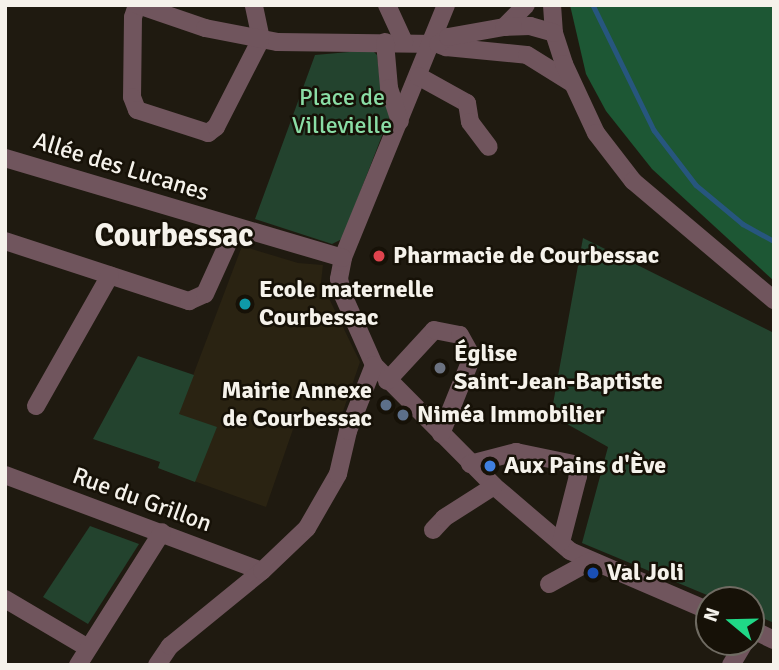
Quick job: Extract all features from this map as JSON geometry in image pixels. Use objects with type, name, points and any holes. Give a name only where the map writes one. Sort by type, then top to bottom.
[{"type":"street","points":[[253,6],[261,39],[216,127],[208,133],[137,110],[132,97],[133,17],[138,5],[205,28],[261,39],[277,42],[404,42],[527,55],[572,83]]},
{"type":"street","points":[[387,5],[404,42]]},
{"type":"street","points":[[446,5],[434,44],[418,76],[343,258],[339,279],[343,295],[374,365],[494,486],[561,542],[591,561],[695,605]]},
{"type":"street","points":[[504,27],[526,5]]},
{"type":"street","points":[[551,5],[555,37],[572,83],[596,132],[633,181],[774,300]]},
{"type":"street","points":[[434,44],[448,37],[504,27],[530,26],[555,37]]},
{"type":"street","points":[[527,55],[555,37]]},
{"type":"street","points":[[385,42],[389,88],[400,121]]},
{"type":"street","points":[[418,76],[467,103],[470,122],[489,147]]},
{"type":"street","name":"Allée des Lucanes","points":[[5,158],[343,258]]},
{"type":"street","points":[[5,242],[188,301],[205,294],[235,228]]},
{"type":"street","points":[[36,406],[110,275]]},
{"type":"street","points":[[387,381],[435,330],[460,335],[472,357],[441,434]]},
{"type":"street","points":[[157,665],[170,646],[262,571],[307,528],[331,490],[364,382],[374,365]]},
{"type":"street","points":[[470,464],[516,452],[574,464],[578,476],[561,542]]},
{"type":"street","name":"Rue du Grillon","points":[[5,475],[262,571]]},
{"type":"street","points":[[433,530],[444,518],[494,486]]},
{"type":"street","points":[[78,665],[162,532]]},
{"type":"street","points":[[549,584],[591,561]]},
{"type":"street","points":[[5,599],[88,648]]},
{"type":"shaded area","points":[[242,246],[298,263],[323,265],[321,282],[360,362],[339,423],[299,412],[266,507],[158,468]]},
{"type":"green space","points":[[570,5],[774,5],[774,281],[652,169],[606,111],[586,74]]},
{"type":"green space","name":"Place de Villevielle","points":[[372,50],[377,55],[381,88],[390,115],[342,239],[332,244],[255,219],[315,55]]},
{"type":"green space","points":[[583,238],[774,333],[774,623],[765,619],[765,586],[695,586],[695,590],[582,543],[608,447],[551,415]]},
{"type":"green space","points":[[138,356],[194,375],[179,414],[217,427],[195,482],[158,468],[160,462],[93,439]]},
{"type":"green space","points":[[90,526],[139,544],[88,624],[43,597]]},
{"type":"waterway","points":[[593,5],[654,130],[696,185],[743,224],[774,241]]},
{"type":"place","name":"Pharmacie de Courbessac","points":[[379,256]]},
{"type":"place","name":"Ecole maternelle Courbessac","points":[[245,304]]},
{"type":"place","name":"Église Saint-Jean-Baptiste","points":[[440,368]]},
{"type":"place","name":"Mairie Annexe de Courbessac","points":[[386,405]]},
{"type":"place","name":"Niméa Immobilier","points":[[403,415]]},
{"type":"place","name":"Aux Pains d'Ève","points":[[490,466]]},
{"type":"place","name":"Val Joli","points":[[593,573]]},
{"type":"district","name":"Courbessac","points":[[174,236]]}]
